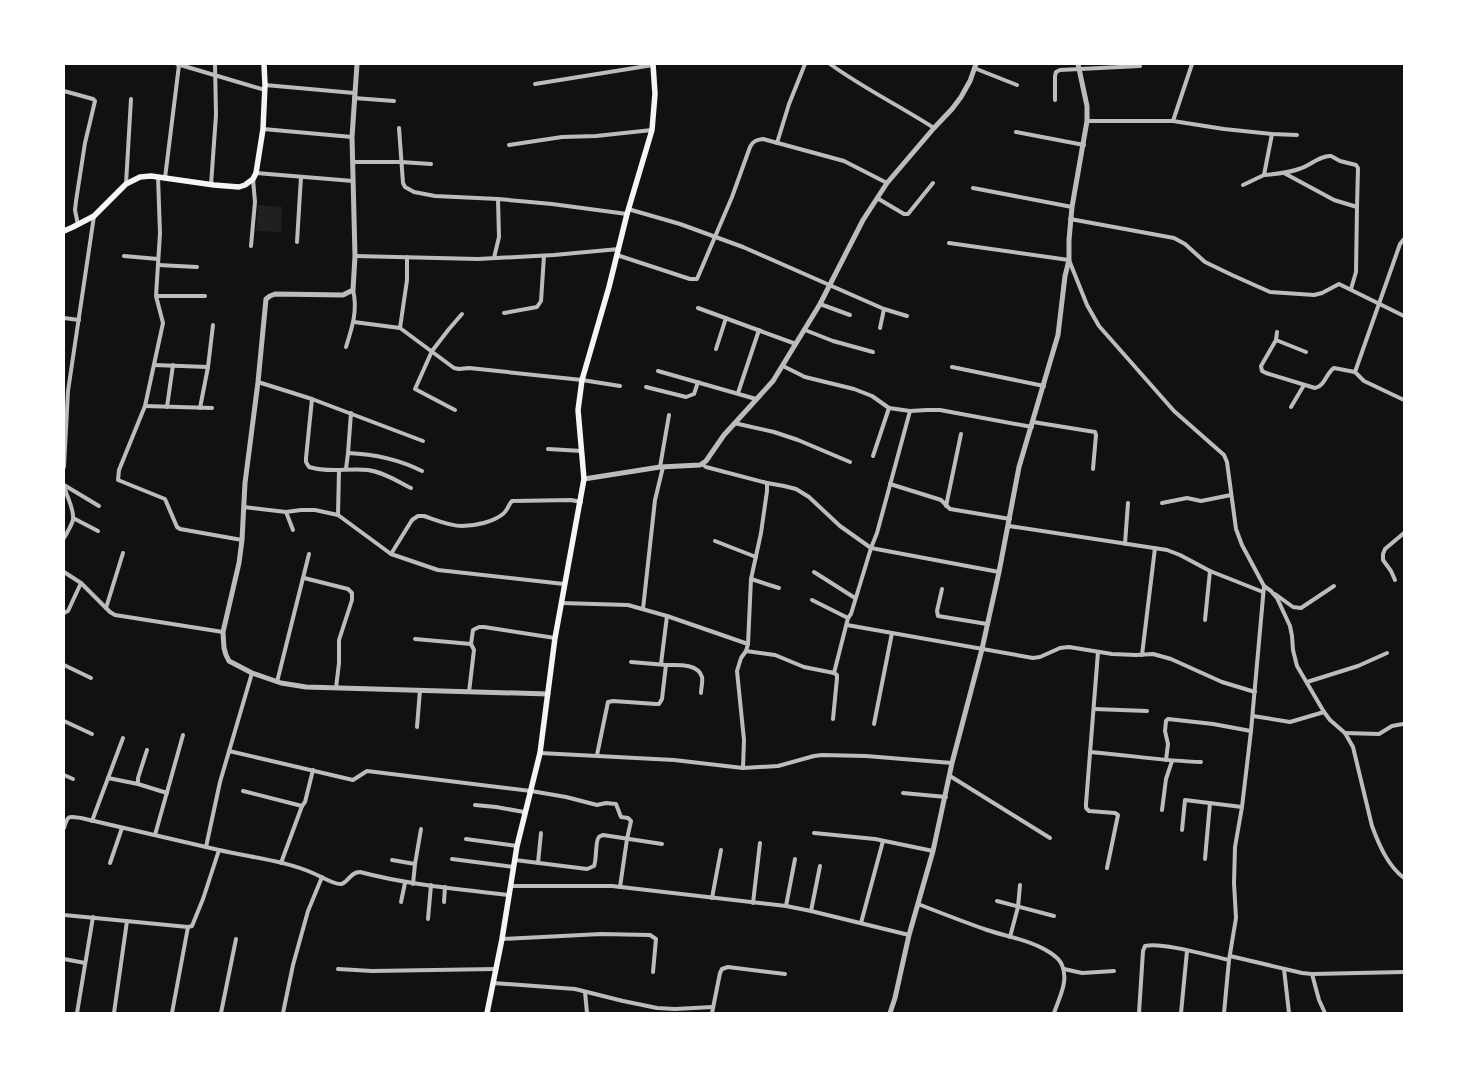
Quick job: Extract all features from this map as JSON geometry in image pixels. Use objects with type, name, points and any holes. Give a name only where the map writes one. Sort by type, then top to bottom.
[{"type":"main road","points":[[64,231],[94,216],[126,184],[140,177],[158,177],[210,185],[239,187],[245,185],[255,176],[264,129],[264,64]]},
{"type":"main road","points":[[487,1013],[502,939],[517,846],[540,753],[555,638],[581,502],[584,479],[578,410],[582,380],[652,130],[653,65]]},
{"type":"street","points":[[165,178],[178,64],[265,88],[394,101]]},
{"type":"street","points":[[210,185],[216,115],[215,64]]},
{"type":"street","points":[[346,347],[354,322],[355,299],[353,290],[355,256],[352,137],[357,64]]},
{"type":"street","points":[[777,143],[789,104],[805,64]]},
{"type":"street","points":[[830,64],[845,75],[934,128]]},
{"type":"street","points":[[1173,121],[1192,64]]},
{"type":"street","points":[[535,84],[653,65]]},
{"type":"street","points":[[702,464],[734,424],[773,381],[820,304],[850,243],[877,198],[887,183],[952,110],[970,81],[975,66],[1017,85]]},
{"type":"street","points":[[890,1013],[909,935],[933,850],[952,763],[982,649],[1009,526],[1019,467],[1058,335],[1069,260],[1070,219],[1087,121],[1087,106],[1079,66]]},
{"type":"street","points":[[1055,100],[1055,76],[1056,72],[1060,70],[1079,66],[1140,66]]},
{"type":"street","points":[[64,91],[95,101],[85,143],[76,201],[75,210],[78,225]]},
{"type":"street","points":[[126,184],[131,99]]},
{"type":"street","points":[[1087,121],[1173,121],[1224,130],[1297,135]]},
{"type":"street","points":[[399,128],[403,183],[405,187],[414,192],[435,196],[498,199],[628,211],[680,224],[743,248],[884,309],[907,316]]},
{"type":"street","points":[[264,129],[352,137]]},
{"type":"street","points":[[509,145],[562,137],[652,130]]},
{"type":"street","points":[[1016,132],[1084,145]]},
{"type":"street","points":[[1264,175],[1272,134]]},
{"type":"street","points":[[355,256],[478,259],[618,252],[695,280],[732,197],[750,147],[756,140],[763,139],[844,161],[887,183]]},
{"type":"street","points":[[1243,185],[1264,175],[1300,169],[1328,155],[1340,161],[1356,165],[1358,168],[1356,272],[1351,289]]},
{"type":"street","points":[[353,162],[431,164]]},
{"type":"street","points":[[1284,173],[1334,200],[1357,207]]},
{"type":"street","points":[[251,246],[255,176],[354,181]]},
{"type":"street","points":[[158,177],[160,233],[156,296],[163,323],[145,406],[119,470],[118,480],[167,500],[177,527],[180,529],[242,540]]},
{"type":"street","points":[[297,242],[301,177]]},
{"type":"street","points":[[877,198],[904,214],[908,214],[933,183]]},
{"type":"street","points":[[973,188],[1072,206]]},
{"type":"street","points":[[494,258],[499,237],[498,199]]},
{"type":"street","points":[[64,467],[66,406],[94,216]]},
{"type":"street","points":[[1070,219],[1174,238],[1185,244],[1205,262],[1270,292],[1314,295],[1339,284],[1404,316]]},
{"type":"street","points":[[1355,372],[1400,244],[1404,239]]},
{"type":"street","points":[[949,243],[1069,260]]},
{"type":"street","points":[[124,256],[158,259]]},
{"type":"street","points":[[504,313],[539,305],[541,301],[544,256]]},
{"type":"street","points":[[400,328],[408,280],[407,257]]},
{"type":"street","points":[[1069,260],[1087,305],[1099,326],[1169,406],[1224,455],[1229,473],[1236,529],[1242,545],[1264,586],[1296,608],[1305,605],[1334,586]]},
{"type":"street","points":[[158,265],[197,267]]},
{"type":"street","points":[[353,290],[343,295],[275,294],[266,299],[245,483],[242,540],[224,632],[226,655],[230,660],[252,673],[281,683],[336,688],[548,694]]},
{"type":"street","points":[[156,296],[205,296]]},
{"type":"street","points":[[820,304],[850,315]]},
{"type":"street","points":[[698,308],[796,344]]},
{"type":"street","points":[[880,328],[884,309]]},
{"type":"street","points":[[456,410],[415,388],[432,352],[462,314]]},
{"type":"street","points":[[64,318],[79,320]]},
{"type":"street","points":[[716,348],[726,318]]},
{"type":"street","points":[[354,322],[400,328],[450,365],[459,369],[468,368],[582,380],[620,386]]},
{"type":"street","points":[[200,408],[208,367],[212,325]]},
{"type":"street","points":[[738,393],[759,330]]},
{"type":"street","points":[[805,330],[834,341],[873,352]]},
{"type":"street","points":[[1277,332],[1276,340],[1261,366],[1262,371],[1315,388],[1320,387],[1329,371],[1334,368],[1355,372],[1364,381],[1404,400]]},
{"type":"street","points":[[1276,340],[1306,352]]},
{"type":"street","points":[[154,365],[208,367]]},
{"type":"street","points":[[167,407],[173,366]]},
{"type":"street","points":[[783,366],[805,377],[872,396],[889,408],[910,411],[940,410],[1094,432],[1096,435],[1093,469]]},
{"type":"street","points":[[952,366],[1044,386]]},
{"type":"street","points":[[658,371],[756,399]]},
{"type":"street","points":[[258,382],[312,399],[423,441]]},
{"type":"street","points":[[646,387],[686,396],[694,394],[698,382]]},
{"type":"street","points":[[1291,407],[1304,385]]},
{"type":"street","points":[[312,399],[307,465],[312,468],[378,472],[411,488]]},
{"type":"street","points":[[145,406],[212,408]]},
{"type":"street","points":[[874,456],[889,408]]},
{"type":"street","points":[[834,673],[848,618],[851,614],[877,533],[910,411]]},
{"type":"street","points":[[346,469],[351,413]]},
{"type":"street","points":[[643,609],[656,500],[669,415]]},
{"type":"street","points":[[734,424],[774,432],[850,462]]},
{"type":"street","points":[[946,506],[961,434]]},
{"type":"street","points":[[548,449],[582,451]]},
{"type":"street","points":[[348,453],[370,455],[402,462],[422,471]]},
{"type":"street","points":[[584,479],[662,467],[702,464],[706,467],[784,486],[804,493],[840,526],[871,548],[999,572]]},
{"type":"street","points":[[338,470],[338,515]]},
{"type":"street","points":[[744,768],[744,740],[737,671],[748,644],[751,579],[767,483]]},
{"type":"street","points":[[890,484],[942,500],[950,510],[1010,519]]},
{"type":"street","points":[[64,485],[99,506]]},
{"type":"street","points":[[64,485],[73,513],[73,518],[64,538]]},
{"type":"street","points":[[1162,503],[1188,498],[1201,501],[1231,495]]},
{"type":"street","points":[[391,554],[412,520],[418,516],[462,526],[490,521],[506,511],[512,501],[571,500],[581,502]]},
{"type":"street","points":[[1125,544],[1128,503]]},
{"type":"street","points":[[244,507],[286,512],[315,510],[338,515],[391,554],[442,571],[564,584]]},
{"type":"street","points":[[286,512],[293,530]]},
{"type":"street","points":[[73,518],[98,531]]},
{"type":"street","points":[[1009,526],[1167,550],[1210,571],[1263,592]]},
{"type":"street","points":[[1395,580],[1383,560],[1382,554],[1385,549],[1404,533]]},
{"type":"street","points":[[715,541],[756,557]]},
{"type":"street","points":[[1142,655],[1155,548]]},
{"type":"street","points":[[106,608],[123,553]]},
{"type":"street","points":[[277,682],[309,554]]},
{"type":"street","points":[[1205,620],[1210,571]]},
{"type":"street","points":[[64,572],[81,583],[106,608],[116,615],[224,632]]},
{"type":"street","points":[[814,572],[856,598]]},
{"type":"street","points":[[304,578],[348,589],[352,593],[352,600],[340,640],[336,688]]},
{"type":"street","points":[[751,579],[779,588]]},
{"type":"street","points":[[64,613],[68,611],[81,583]]},
{"type":"street","points":[[1224,1013],[1229,958],[1236,918],[1234,883],[1235,847],[1253,716],[1264,586]]},
{"type":"street","points":[[942,589],[937,611],[938,616],[987,624]]},
{"type":"street","points":[[1271,591],[1277,598],[1290,626],[1297,666],[1324,712],[1345,733],[1353,747],[1372,826],[1393,868],[1404,878]]},
{"type":"street","points":[[812,600],[848,618]]},
{"type":"street","points":[[561,603],[628,605],[667,616],[748,644]]},
{"type":"street","points":[[661,664],[667,616]]},
{"type":"street","points":[[847,625],[1033,658],[1060,648],[1069,647],[1126,655],[1160,655],[1222,682],[1255,692]]},
{"type":"street","points":[[469,692],[474,650],[471,644],[473,630],[479,627],[555,638]]},
{"type":"street","points":[[874,724],[892,633]]},
{"type":"street","points":[[414,640],[471,644]]},
{"type":"street","points":[[746,651],[774,655],[804,667],[837,675],[833,719]]},
{"type":"street","points":[[1098,652],[1086,808],[1089,811],[1115,813],[1118,815],[1107,868]]},
{"type":"street","points":[[1308,682],[1358,666],[1388,653]]},
{"type":"street","points":[[631,662],[689,666],[698,671],[702,678],[701,693]]},
{"type":"street","points":[[64,665],[91,678]]},
{"type":"street","points":[[597,755],[608,702],[659,704],[662,699],[666,665]]},
{"type":"street","points":[[206,847],[220,782],[252,673]]},
{"type":"street","points":[[417,727],[420,690]]},
{"type":"street","points":[[1094,709],[1147,711]]},
{"type":"street","points":[[1253,716],[1290,722],[1324,712]]},
{"type":"street","points":[[1166,760],[1168,744],[1165,731],[1168,719],[1251,731]]},
{"type":"street","points":[[64,721],[92,734]]},
{"type":"street","points":[[1345,733],[1379,734],[1392,726],[1403,724]]},
{"type":"street","points":[[155,835],[183,735]]},
{"type":"street","points":[[92,821],[123,738]]},
{"type":"street","points":[[138,784],[138,778],[147,750]]},
{"type":"street","points":[[229,750],[353,780],[367,772],[531,791],[597,805],[606,803],[616,804],[621,816],[631,821],[620,887]]},
{"type":"street","points":[[1090,752],[1142,756],[1172,761],[1201,762]]},
{"type":"street","points":[[540,753],[674,760],[744,768],[778,766],[822,755],[866,756],[952,763]]},
{"type":"street","points":[[1162,810],[1166,779],[1172,761]]},
{"type":"street","points":[[281,863],[305,802],[313,770]]},
{"type":"street","points":[[64,775],[73,780]]},
{"type":"street","points":[[950,776],[1050,838]]},
{"type":"street","points":[[108,778],[138,784],[167,793]]},
{"type":"street","points":[[243,791],[302,806]]},
{"type":"street","points":[[903,793],[946,797]]},
{"type":"street","points":[[1182,830],[1185,800],[1242,807]]},
{"type":"street","points":[[1205,859],[1210,803]]},
{"type":"street","points":[[476,805],[524,812]]},
{"type":"street","points":[[64,828],[67,818],[71,816],[281,863],[312,872],[340,884],[354,873],[360,872],[405,883],[509,895]]},
{"type":"street","points":[[110,862],[122,828]]},
{"type":"street","points":[[413,884],[421,830]]},
{"type":"street","points":[[814,832],[933,850]]},
{"type":"street","points":[[538,863],[541,833]]},
{"type":"street","points":[[515,860],[590,868],[594,866],[596,860],[598,837],[603,835],[662,844]]},
{"type":"street","points":[[466,839],[517,846]]},
{"type":"street","points":[[861,923],[883,841]]},
{"type":"street","points":[[753,903],[760,843]]},
{"type":"street","points":[[64,915],[192,926],[220,850]]},
{"type":"street","points":[[712,898],[720,850]]},
{"type":"street","points":[[452,859],[514,867]]},
{"type":"street","points":[[786,906],[795,859]]},
{"type":"street","points":[[392,860],[415,864]]},
{"type":"street","points":[[811,911],[820,866]]},
{"type":"street","points":[[283,1013],[293,965],[308,911],[322,877]]},
{"type":"street","points":[[401,902],[405,883]]},
{"type":"street","points":[[428,920],[431,885]]},
{"type":"street","points":[[1010,937],[1018,907],[1020,885]]},
{"type":"street","points":[[510,886],[620,887],[786,906],[909,935]]},
{"type":"street","points":[[444,902],[445,887]]},
{"type":"street","points":[[997,901],[1054,916]]},
{"type":"street","points":[[918,904],[1040,947],[1051,953],[1064,969],[1062,993],[1054,1013]]},
{"type":"street","points":[[77,1013],[93,917]]},
{"type":"street","points":[[114,1013],[127,921]]},
{"type":"street","points":[[172,1013],[188,926]]},
{"type":"street","points":[[502,939],[601,934],[650,935],[656,939],[653,972]]},
{"type":"street","points":[[221,1013],[236,939]]},
{"type":"street","points":[[1139,1013],[1143,951],[1148,945],[1312,974],[1404,972]]},
{"type":"street","points":[[1181,1013],[1187,951]]},
{"type":"street","points":[[64,959],[85,963]]},
{"type":"street","points":[[712,1013],[722,969],[728,967],[785,974]]},
{"type":"street","points":[[1284,968],[1289,1013]]},
{"type":"street","points":[[338,969],[372,971],[496,969]]},
{"type":"street","points":[[1064,969],[1082,973],[1114,971]]},
{"type":"street","points":[[1312,974],[1319,1000],[1325,1013]]},
{"type":"street","points":[[493,983],[568,989],[657,1008],[713,1007]]},
{"type":"street","points":[[585,992],[587,1013]]},
{"type":"shaded area","points":[[258,205],[282,207],[281,232],[256,231]]}]
